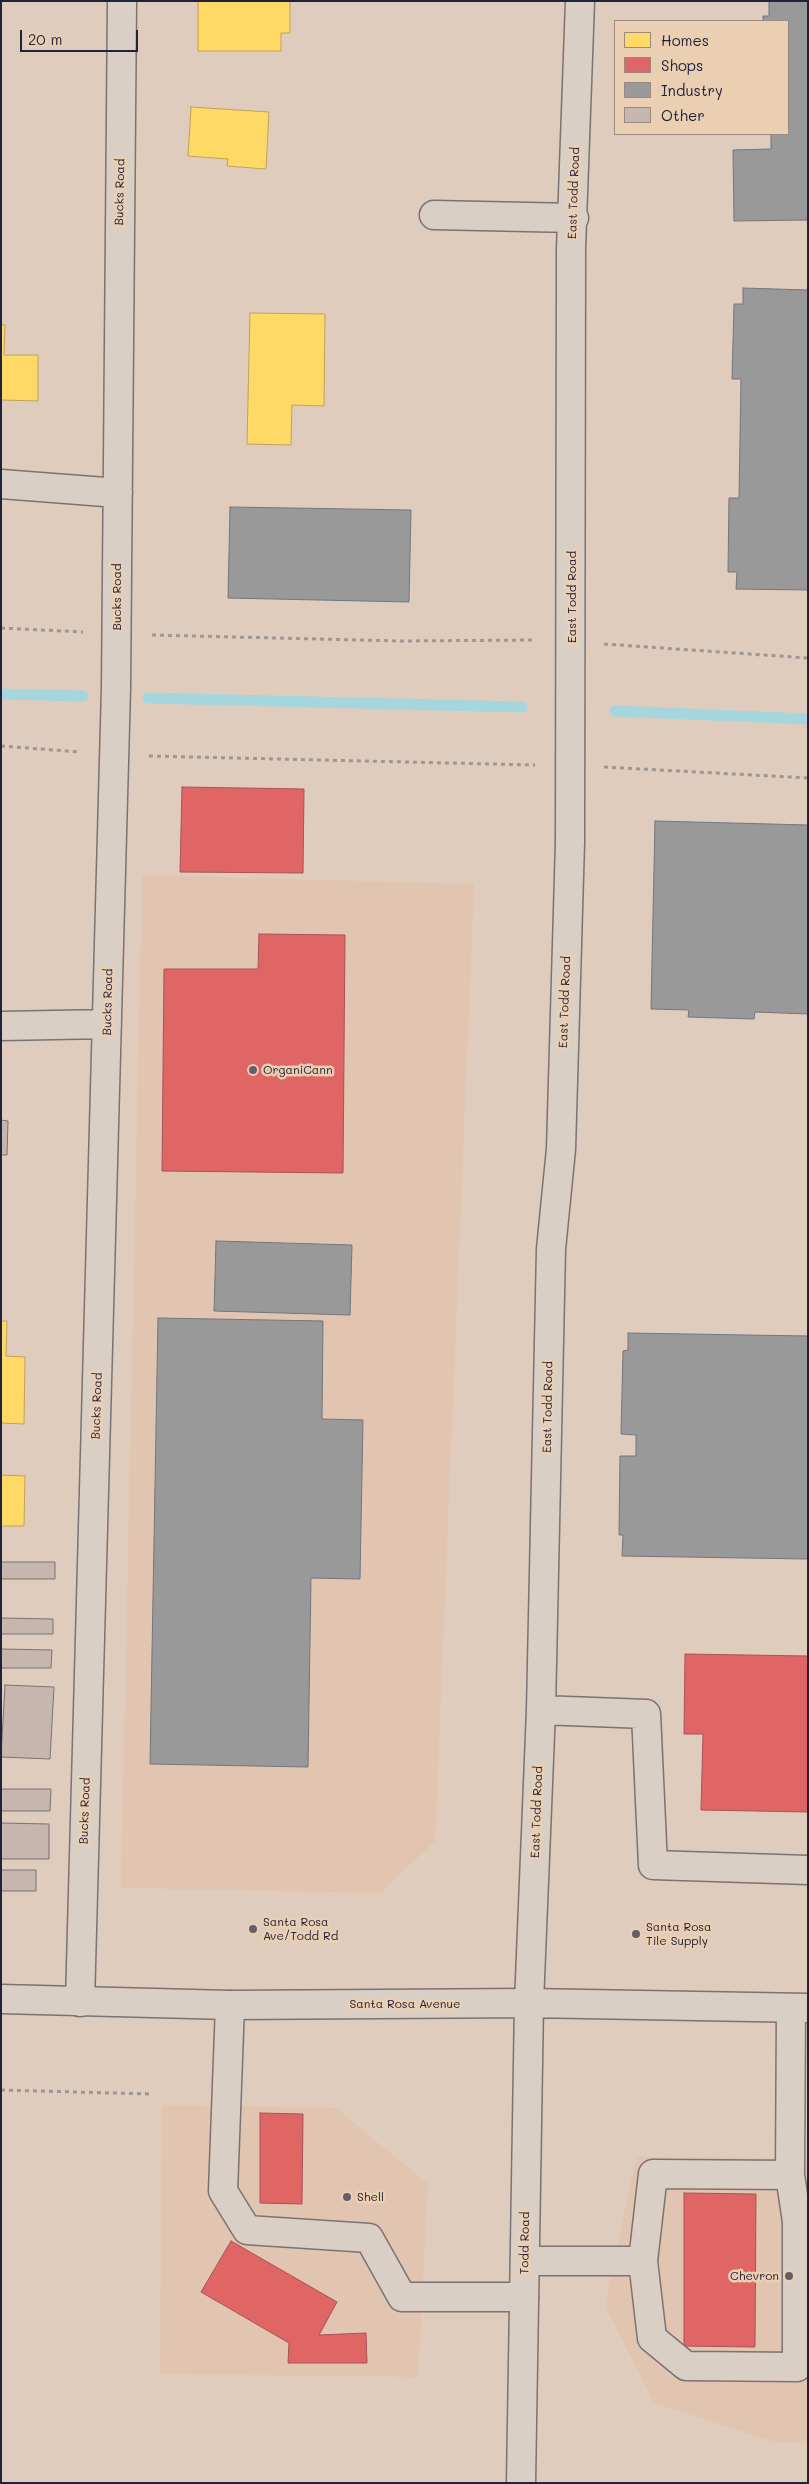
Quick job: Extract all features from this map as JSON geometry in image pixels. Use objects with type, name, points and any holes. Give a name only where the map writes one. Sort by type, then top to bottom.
[{"type":"street","name":"Bucks Road","points":[[80,2002],[114,755],[122,1]]},
{"type":"street","name":"East Todd Road","points":[[529,2003],[541,1710],[551,1248],[561,1150],[571,766],[571,249],[574,218],[580,1]]},
{"type":"street","points":[[434,215],[574,218]]},
{"type":"street","points":[[1,484],[118,493]]},
{"type":"street","points":[[1,1026],[107,1024]]},
{"type":"street","points":[[541,1710],[646,1714],[653,1865],[808,1870]]},
{"type":"street","name":"Santa Rosa Avenue","points":[[1,1999],[230,2005],[529,2003],[799,2008]]},
{"type":"street","name":"Todd Road","points":[[521,2483],[529,2003]]},
{"type":"street","points":[[230,2005],[222,2191],[247,2230],[369,2238],[402,2297],[524,2297]]},
{"type":"street","points":[[790,2175],[653,2174],[643,2261],[652,2338],[686,2366],[797,2367],[802,2222],[790,2175],[799,2008]]},
{"type":"street","points":[[525,2261],[643,2261]]},
{"type":"path","points":[[1,628],[116,634],[400,641],[496,639],[572,642],[808,658]]},
{"type":"path","points":[[1,746],[114,755],[571,766],[808,778]]},
{"type":"path","points":[[1,2090],[150,2094]]},
{"type":"shaded area","points":[[142,875],[474,884],[435,1841],[381,1893],[121,1888]]},
{"type":"shaded area","points":[[162,2105],[336,2108],[428,2184],[418,2377],[160,2374]]},
{"type":"shaded area","points":[[636,2157],[808,2158],[808,2443],[778,2443],[654,2403],[605,2306]]},
{"type":"building: Homes","points":[[198,1],[290,1],[290,33],[281,33],[281,51],[198,51]]},
{"type":"building: Homes","points":[[191,107],[269,112],[266,169],[227,166],[228,159],[188,156]]},
{"type":"building: Homes","points":[[250,313],[325,314],[324,406],[292,405],[291,445],[247,444]]},
{"type":"building: Homes","points":[[1,325],[5,325],[4,355],[38,355],[38,401],[1,400]]},
{"type":"building: Homes","points":[[1,1321],[7,1321],[6,1356],[25,1357],[24,1424],[1,1423]]},
{"type":"building: Homes","points":[[1,1475],[25,1476],[24,1526],[1,1526]]},
{"type":"building: Shops","points":[[182,787],[304,789],[303,873],[180,872]]},
{"type":"building: Shops","name":"OrganiCann","points":[[259,934],[345,935],[343,1173],[162,1171],[164,969],[258,969]]},
{"type":"building: Shops","points":[[685,1654],[808,1656],[808,1812],[701,1810],[703,1734],[684,1734]]},
{"type":"building: Shops","points":[[260,2113],[303,2114],[302,2204],[260,2203]]},
{"type":"building: Shops","points":[[684,2193],[756,2194],[755,2347],[684,2346]]},
{"type":"building: Shops","points":[[231,2241],[337,2302],[319,2335],[366,2333],[367,2363],[288,2363],[289,2343],[201,2292]]},
{"type":"building: Industry","points":[[769,1],[808,1],[808,220],[734,221],[733,150],[771,149],[771,135],[789,135],[789,20],[763,20],[763,16],[769,16]]},
{"type":"building: Industry","points":[[743,288],[808,290],[808,590],[736,589],[737,572],[728,572],[729,498],[739,498],[741,379],[732,379],[734,304],[743,304]]},
{"type":"building: Industry","points":[[230,507],[411,510],[409,602],[228,598]]},
{"type":"building: Industry","points":[[655,821],[808,825],[808,1014],[755,1012],[754,1019],[688,1017],[689,1010],[651,1009]]},
{"type":"building: Industry","points":[[216,1241],[352,1245],[350,1315],[214,1311]]},
{"type":"building: Industry","points":[[158,1318],[323,1321],[322,1419],[363,1420],[360,1579],[311,1578],[308,1767],[150,1764]]},
{"type":"building: Industry","points":[[628,1333],[808,1336],[808,1559],[622,1556],[623,1535],[619,1535],[620,1456],[636,1456],[636,1435],[621,1434],[623,1351],[628,1350]]},
{"type":"building: Other","points":[[1,1120],[8,1121],[7,1155],[1,1155]]},
{"type":"building: Other","points":[[1,1562],[55,1562],[55,1579],[1,1579]]},
{"type":"building: Other","points":[[1,1618],[53,1619],[53,1634],[1,1634]]},
{"type":"building: Other","points":[[1,1649],[52,1650],[51,1668],[1,1668]]},
{"type":"building: Other","points":[[5,1685],[54,1687],[50,1759],[1,1757]]},
{"type":"building: Other","points":[[1,1789],[51,1789],[50,1811],[1,1811]]},
{"type":"building: Other","points":[[1,1823],[49,1824],[49,1859],[1,1859]]},
{"type":"building: Other","points":[[1,1870],[36,1870],[36,1891],[1,1891]]},
{"type":"waterway","points":[[1,694],[83,696]]},
{"type":"waterway","points":[[148,698],[522,707]]},
{"type":"waterway","points":[[615,711],[808,719]]},
{"type":"place","name":"OrganiCann","points":[[253,1070]]},
{"type":"place","name":"Santa Rosa Ave/Todd Rd","points":[[253,1929]]},
{"type":"place","name":"Santa Rosa Tile Supply","points":[[636,1934]]},
{"type":"place","name":"Shell","points":[[347,2197]]},
{"type":"place","name":"Chevron","points":[[789,2276]]}]
